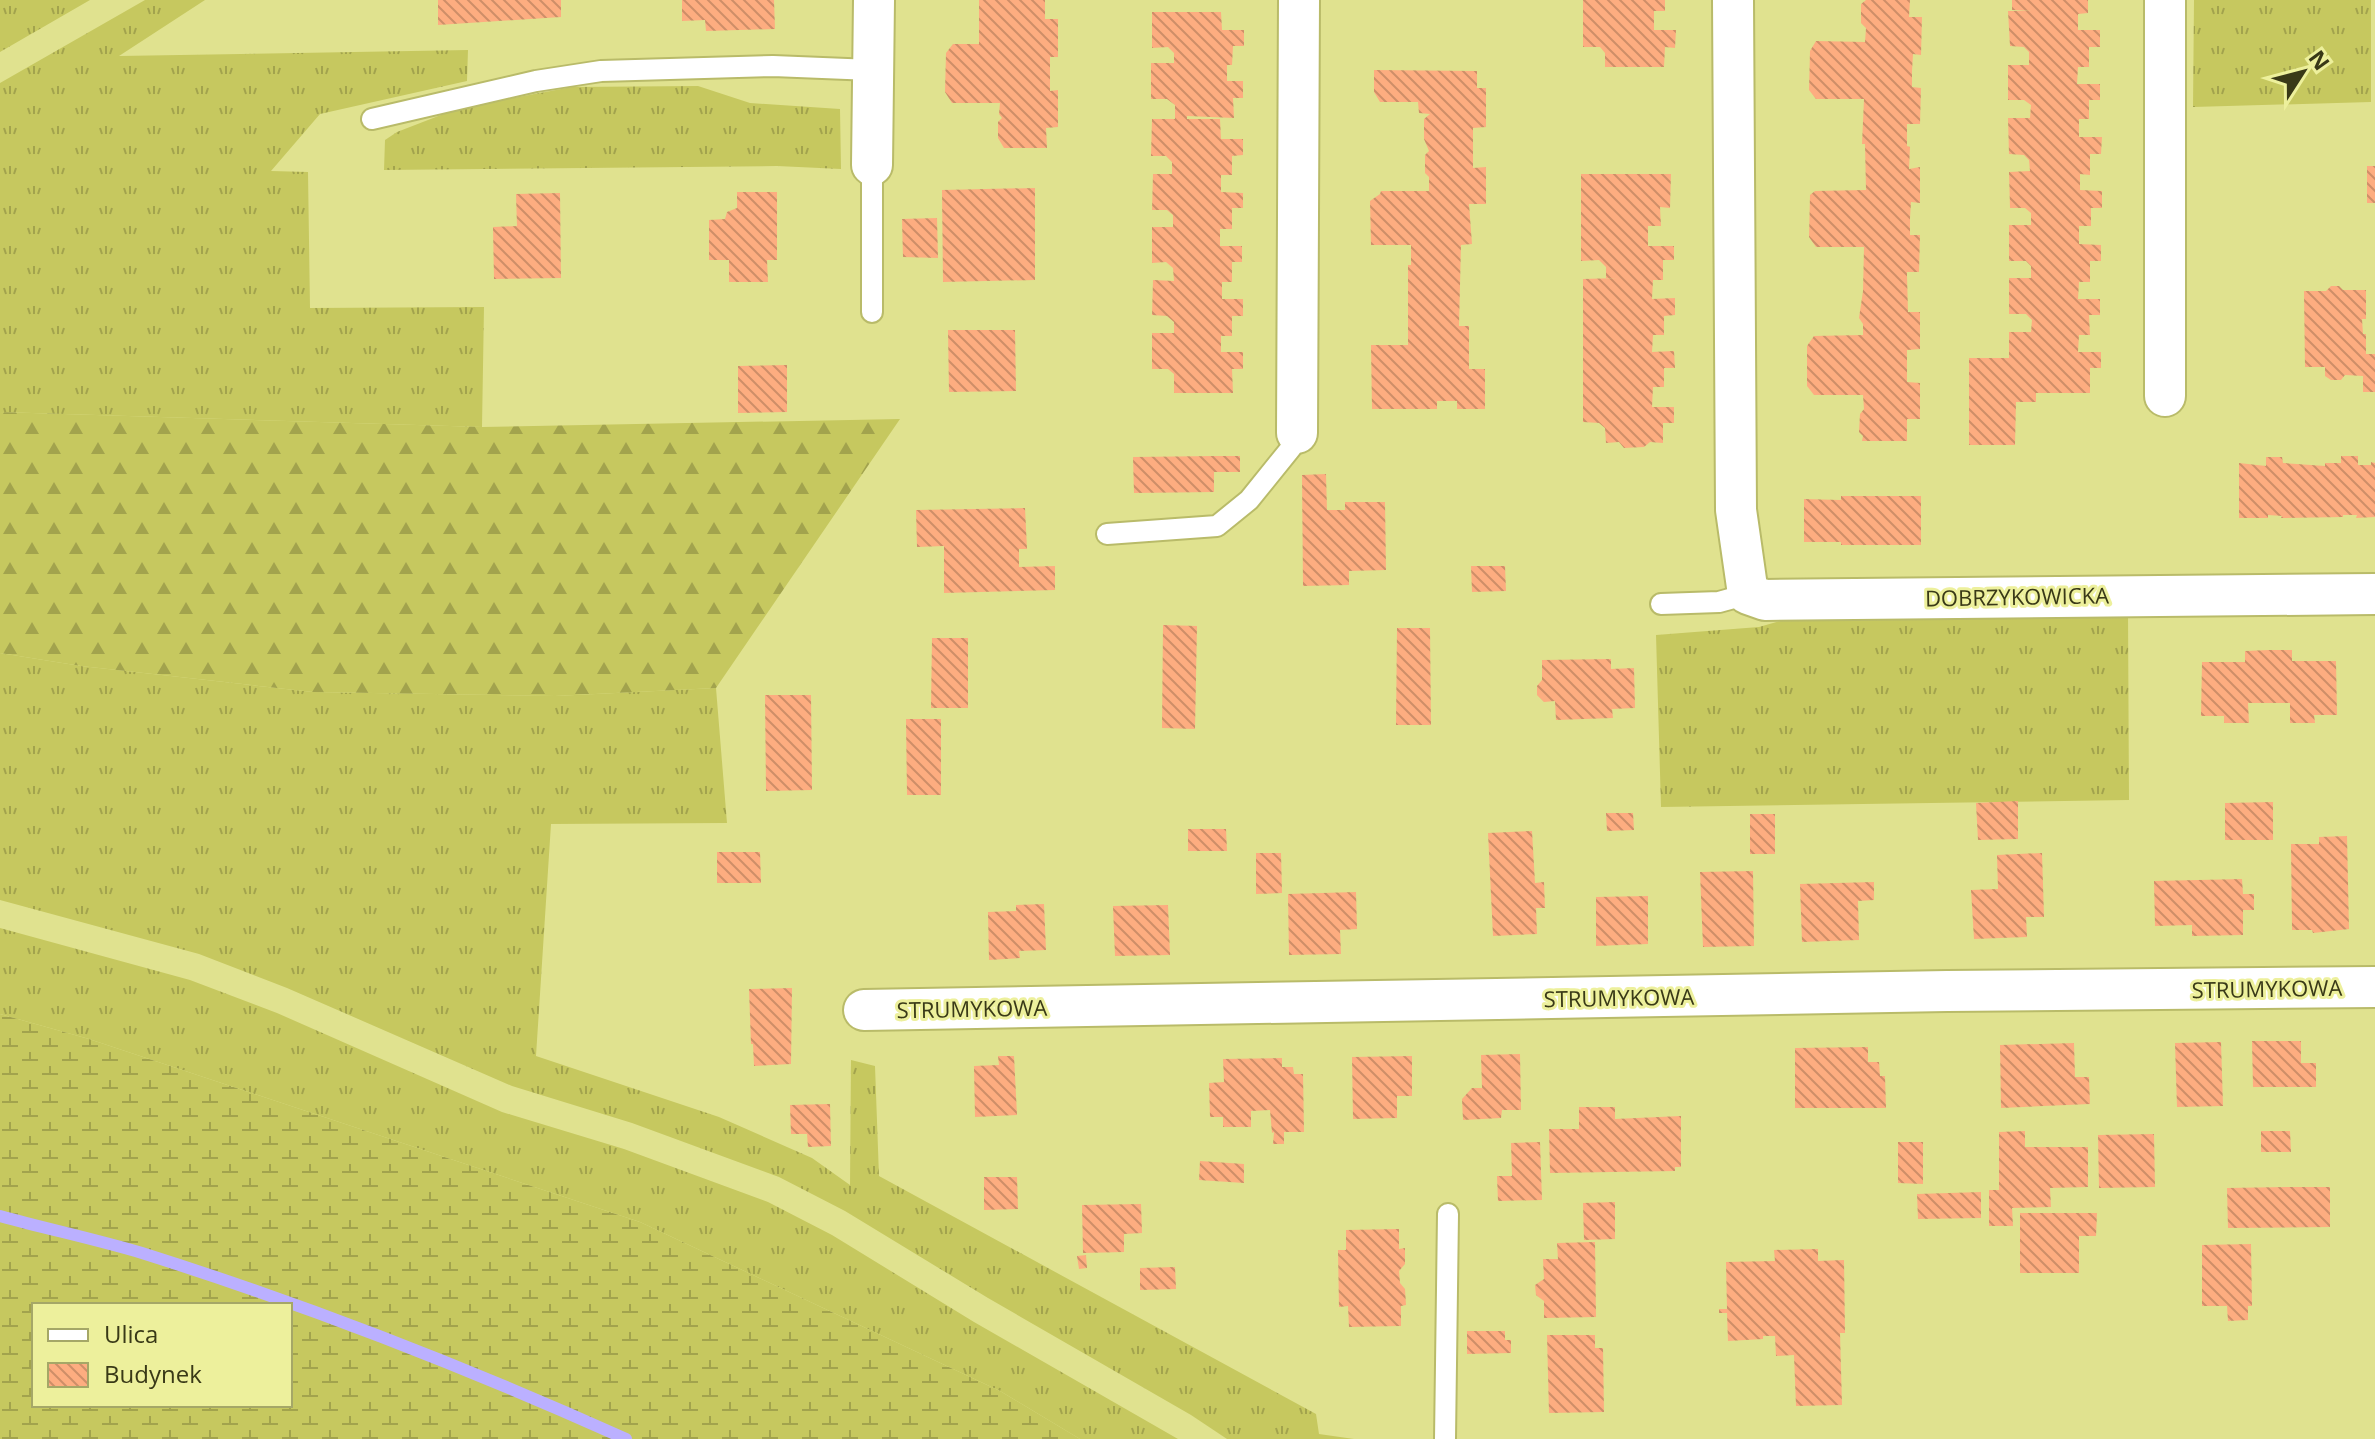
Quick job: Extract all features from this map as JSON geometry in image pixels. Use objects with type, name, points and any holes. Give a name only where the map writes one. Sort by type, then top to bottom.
[{"type":"street","points":[[872,165],[874,0]]},
{"type":"street","points":[[1297,433],[1299,0]]},
{"type":"street","points":[[1733,0],[1736,510],[1748,594]]},
{"type":"street","points":[[2165,0],[2165,396]]},
{"type":"street","name":"DOBRZYKOWICKA","points":[[1748,594],[1765,600],[2375,594]]},
{"type":"street","name":"STRUMYKOWA","points":[[864,1010],[2375,987]]},
{"type":"lane","points":[[372,119],[536,81],[601,71],[773,66],[872,70]]},
{"type":"lane","points":[[872,165],[872,312]]},
{"type":"lane","points":[[1107,534],[1217,526],[1249,500],[1291,448],[1297,433]]},
{"type":"lane","name":"DOBRZYKOWICKA","points":[[1661,604],[1719,602],[1748,594]]},
{"type":"lane","points":[[1445,1439],[1448,1214]]},
{"type":"green space","points":[[0,0],[90,0],[0,52]]},
{"type":"green space","points":[[145,0],[205,0],[119,56],[468,50],[467,81],[320,114],[271,171],[308,172],[310,308],[484,307],[482,427],[0,412],[0,83]]},
{"type":"green space","points":[[2194,0],[2371,0],[2371,102],[2193,107]]},
{"type":"green space","points":[[698,86],[750,103],[840,109],[841,169],[777,166],[384,170],[385,140],[397,132],[459,108],[572,87]]},
{"type":"green space","points":[[0,412],[482,427],[900,419],[716,688],[555,696],[313,692],[81,666],[0,653]]},
{"type":"green space","points":[[2128,612],[2129,800],[1661,807],[1656,635],[1759,627],[1791,618]]},
{"type":"green space","points":[[0,653],[81,666],[313,692],[555,696],[716,688],[727,823],[551,824],[536,1056],[719,1117],[812,1158],[850,1185],[851,1060],[875,1066],[879,1176],[1316,1414],[1319,1434],[1354,1439],[1227,1439],[845,1211],[779,1177],[632,1123],[512,1086],[287,988],[199,954],[0,900]]},
{"type":"green space","points":[[0,928],[190,980],[277,1013],[502,1112],[624,1149],[768,1202],[832,1235],[974,1322],[1178,1439],[1080,1439],[1000,1391],[640,1222],[89,1039],[0,1014]]},
{"type":"green space","points":[[0,1014],[89,1039],[640,1222],[1000,1391],[1080,1439],[0,1439]]},
{"type":"building","points":[[438,0],[561,0],[561,17],[438,25]]},
{"type":"building","points":[[682,0],[774,0],[775,29],[706,31],[705,20],[682,21]]},
{"type":"building","points":[[979,0],[1045,0],[1045,19],[1058,19],[1058,57],[1050,57],[1050,91],[1058,90],[1058,127],[1046,128],[1047,148],[1004,148],[998,138],[998,122],[1002,118],[999,114],[1000,103],[952,103],[945,92],[946,53],[953,44],[979,44]]},
{"type":"building","points":[[1583,0],[1665,0],[1665,11],[1654,11],[1654,30],[1676,30],[1675,48],[1665,47],[1664,67],[1605,67],[1605,53],[1600,47],[1583,47]]},
{"type":"building","points":[[1866,0],[1910,0],[1909,17],[1922,17],[1921,55],[1913,54],[1912,71],[1912,87],[1921,88],[1920,124],[1907,124],[1909,169],[1920,167],[1920,203],[1911,202],[1910,218],[1910,235],[1920,235],[1919,272],[1907,272],[1907,276],[1908,312],[1920,312],[1920,349],[1907,350],[1907,382],[1920,383],[1920,419],[1907,419],[1907,441],[1862,441],[1863,436],[1859,432],[1860,414],[1864,409],[1863,395],[1814,395],[1807,386],[1807,346],[1814,336],[1863,335],[1863,324],[1859,318],[1864,247],[1816,247],[1809,237],[1810,195],[1815,191],[1866,190],[1865,144],[1862,144],[1864,99],[1816,99],[1809,90],[1810,51],[1816,41],[1865,42],[1866,28],[1861,23],[1861,4]]},
{"type":"building","points":[[2012,0],[2088,0],[2088,13],[2078,14],[2078,30],[2100,30],[2100,47],[2089,47],[2089,67],[2078,67],[2077,84],[2100,84],[2100,100],[2089,100],[2089,119],[2079,119],[2079,137],[2102,137],[2101,154],[2090,154],[2090,175],[2080,174],[2080,190],[2102,191],[2102,208],[2091,208],[2091,226],[2079,226],[2079,244],[2101,245],[2101,261],[2090,261],[2090,282],[2079,282],[2078,299],[2100,299],[2100,315],[2089,315],[2090,335],[2079,335],[2078,352],[2101,352],[2101,368],[2090,368],[2090,393],[2036,393],[2036,402],[2016,402],[2015,445],[1969,445],[1969,358],[2009,358],[2009,332],[2031,332],[2032,320],[2026,314],[2009,314],[2009,278],[2031,278],[2031,266],[2026,261],[2009,261],[2009,225],[2031,225],[2031,213],[2025,208],[2010,208],[2009,172],[2030,171],[2029,160],[2024,155],[2009,154],[2008,118],[2030,118],[2031,105],[2024,100],[2008,100],[2008,65],[2029,65],[2029,52],[2024,47],[2010,46],[2008,11],[2032,11],[2012,10]]},
{"type":"building","points":[[1152,12],[1221,12],[1222,30],[1244,30],[1244,46],[1233,46],[1232,65],[1227,65],[1227,81],[1243,81],[1243,98],[1233,98],[1234,118],[1187,116],[1187,119],[1220,119],[1221,139],[1243,139],[1243,155],[1232,156],[1232,175],[1221,175],[1221,192],[1243,193],[1243,208],[1232,208],[1232,229],[1220,229],[1220,246],[1242,246],[1242,262],[1232,262],[1232,282],[1222,282],[1222,299],[1243,299],[1243,316],[1232,316],[1232,336],[1221,336],[1221,352],[1243,352],[1243,369],[1232,369],[1233,393],[1174,393],[1174,374],[1168,369],[1152,369],[1152,333],[1174,333],[1174,322],[1167,316],[1152,315],[1153,280],[1174,281],[1173,268],[1166,262],[1152,263],[1152,227],[1173,227],[1173,215],[1167,210],[1152,210],[1153,174],[1172,174],[1172,162],[1166,156],[1151,156],[1152,119],[1175,119],[1175,105],[1167,99],[1151,99],[1151,63],[1174,63],[1174,53],[1168,47],[1152,48]]},
{"type":"building","points":[[1374,70],[1477,71],[1477,88],[1486,88],[1486,127],[1473,128],[1473,168],[1486,167],[1486,204],[1469,204],[1472,244],[1461,245],[1459,326],[1469,326],[1469,369],[1485,369],[1485,409],[1457,409],[1457,401],[1437,401],[1437,409],[1372,409],[1371,345],[1408,345],[1411,245],[1371,245],[1370,201],[1381,191],[1429,191],[1425,155],[1429,151],[1424,139],[1424,119],[1430,114],[1419,113],[1418,102],[1380,102],[1374,92]]},
{"type":"building","points":[[2367,166],[2375,166],[2375,203],[2367,203]]},
{"type":"building","points":[[1581,174],[1671,174],[1670,208],[1660,207],[1661,226],[1648,226],[1648,246],[1674,246],[1674,260],[1663,260],[1663,280],[1653,280],[1652,299],[1675,298],[1675,315],[1664,316],[1664,335],[1653,335],[1652,352],[1674,351],[1675,368],[1664,368],[1664,387],[1653,387],[1652,407],[1674,407],[1674,423],[1663,423],[1663,443],[1650,442],[1644,447],[1624,448],[1619,442],[1606,443],[1605,428],[1599,423],[1583,422],[1583,279],[1618,278],[1606,278],[1606,267],[1599,260],[1581,261]]},
{"type":"building","points":[[1035,188],[1035,280],[943,282],[942,190]]},
{"type":"building","points":[[737,192],[777,192],[777,260],[767,260],[768,282],[729,282],[729,260],[709,260],[709,220],[725,219],[727,212],[737,208]]},
{"type":"building","points":[[560,193],[561,278],[494,279],[493,227],[517,226],[516,194]]},
{"type":"building","points":[[937,218],[938,258],[903,257],[902,219]]},
{"type":"building","points":[[2331,286],[2339,286],[2343,290],[2366,290],[2363,334],[2366,334],[2366,354],[2375,354],[2375,392],[2363,392],[2363,376],[2345,375],[2341,380],[2331,380],[2325,376],[2325,367],[2305,367],[2304,291],[2326,291]]},
{"type":"building","points":[[948,330],[1015,330],[1016,391],[949,392]]},
{"type":"building","points":[[787,365],[787,412],[738,413],[738,366]]},
{"type":"building","points":[[1240,456],[1240,472],[1214,472],[1214,492],[1134,493],[1133,457]]},
{"type":"building","points":[[2341,456],[2358,456],[2358,465],[2375,463],[2375,517],[2281,518],[2268,515],[2268,518],[2239,518],[2239,463],[2266,466],[2266,457],[2282,457],[2283,463],[2325,466],[2325,463],[2341,463]]},
{"type":"building","points":[[1326,474],[1327,510],[1345,510],[1345,502],[1385,502],[1386,570],[1349,571],[1349,585],[1303,586],[1302,475]]},
{"type":"building","points":[[1841,496],[1921,496],[1921,545],[1804,542],[1804,499],[1841,500]]},
{"type":"building","points":[[1025,508],[1027,549],[1019,549],[1019,567],[1055,566],[1055,590],[944,593],[944,546],[917,547],[916,510]]},
{"type":"building","points":[[1471,566],[1505,566],[1506,591],[1472,592]]},
{"type":"building","points":[[1163,625],[1197,626],[1195,729],[1162,728]]},
{"type":"building","points":[[1397,628],[1430,628],[1431,725],[1396,725]]},
{"type":"building","points":[[932,638],[968,638],[968,708],[931,708]]},
{"type":"building","points":[[2292,650],[2292,661],[2336,661],[2337,715],[2314,715],[2315,723],[2290,723],[2290,703],[2248,703],[2249,723],[2224,723],[2224,716],[2201,716],[2202,662],[2245,662],[2245,651]]},
{"type":"building","points":[[1611,659],[1611,669],[1634,668],[1635,708],[1612,709],[1613,718],[1556,720],[1555,701],[1544,702],[1537,695],[1537,686],[1542,680],[1542,660]]},
{"type":"building","points":[[765,695],[811,695],[812,790],[766,791]]},
{"type":"building","points":[[906,719],[941,719],[941,795],[907,795]]},
{"type":"building","points":[[2018,801],[2018,839],[1978,840],[1976,803]]},
{"type":"building","points":[[2273,802],[2273,840],[2225,840],[2225,803]]},
{"type":"building","points":[[1606,813],[1633,813],[1634,830],[1607,831]]},
{"type":"building","points":[[1750,814],[1775,814],[1775,854],[1750,854]]},
{"type":"building","points":[[1188,829],[1226,829],[1227,851],[1188,851]]},
{"type":"building","points":[[1532,831],[1535,883],[1544,882],[1545,908],[1536,908],[1537,934],[1493,936],[1488,833]]},
{"type":"building","points":[[2347,836],[2349,929],[2313,933],[2312,930],[2292,930],[2291,844],[2319,844],[2319,837]]},
{"type":"building","points":[[717,852],[760,852],[761,883],[717,883]]},
{"type":"building","points":[[1256,853],[1281,853],[1282,893],[1256,894]]},
{"type":"building","points":[[2042,853],[2044,917],[2026,917],[2027,937],[1974,939],[1971,890],[1998,889],[1997,855]]},
{"type":"building","points":[[1753,871],[1754,946],[1703,947],[1700,872]]},
{"type":"building","points":[[2242,879],[2243,894],[2254,894],[2254,910],[2243,910],[2243,935],[2192,936],[2192,925],[2155,926],[2154,881]]},
{"type":"building","points":[[1874,882],[1874,900],[1858,901],[1859,940],[1802,942],[1800,884]]},
{"type":"building","points":[[1356,892],[1357,929],[1340,930],[1341,954],[1289,955],[1288,894]]},
{"type":"building","points":[[1648,896],[1648,944],[1596,946],[1596,897]]},
{"type":"building","points":[[1044,904],[1046,950],[1019,951],[1020,958],[989,960],[988,912],[1016,911],[1016,905]]},
{"type":"building","points":[[1168,905],[1170,955],[1115,956],[1113,906]]},
{"type":"building","points":[[792,988],[791,1064],[754,1066],[749,989]]},
{"type":"building","points":[[2252,1041],[2301,1041],[2301,1063],[2316,1063],[2316,1087],[2253,1087]]},
{"type":"building","points":[[2221,1042],[2223,1106],[2177,1107],[2175,1043]]},
{"type":"building","points":[[2074,1043],[2075,1077],[2089,1077],[2090,1104],[2001,1108],[2000,1045]]},
{"type":"building","points":[[1868,1047],[1868,1062],[1879,1062],[1880,1076],[1885,1076],[1886,1108],[1795,1108],[1795,1048]]},
{"type":"building","points":[[1520,1054],[1521,1110],[1502,1110],[1501,1118],[1463,1120],[1462,1099],[1472,1088],[1482,1088],[1481,1055]]},
{"type":"building","points":[[998,1056],[1014,1056],[1017,1115],[975,1117],[974,1066],[999,1065]]},
{"type":"building","points":[[1412,1056],[1412,1096],[1397,1096],[1397,1118],[1353,1119],[1352,1057]]},
{"type":"building","points":[[1282,1058],[1282,1067],[1293,1067],[1294,1074],[1303,1074],[1304,1132],[1284,1132],[1284,1144],[1273,1144],[1270,1110],[1251,1111],[1251,1127],[1223,1127],[1223,1117],[1210,1117],[1209,1083],[1224,1082],[1223,1059]]},
{"type":"building","points":[[830,1104],[831,1146],[808,1147],[807,1134],[791,1134],[790,1105]]},
{"type":"building","points":[[1579,1107],[1615,1107],[1615,1119],[1681,1116],[1681,1167],[1675,1167],[1675,1171],[1550,1173],[1549,1129],[1579,1129]]},
{"type":"building","points":[[2025,1131],[2025,1147],[2088,1147],[2088,1187],[2050,1188],[2051,1207],[2012,1208],[2013,1226],[1989,1226],[1989,1190],[1999,1190],[1999,1132]]},
{"type":"building","points":[[2261,1131],[2290,1131],[2291,1152],[2261,1152]]},
{"type":"building","points":[[2154,1134],[2155,1187],[2099,1188],[2098,1135]]},
{"type":"building","points":[[1540,1142],[1542,1200],[1498,1201],[1497,1176],[1512,1176],[1511,1143]]},
{"type":"building","points":[[1898,1142],[1923,1142],[1923,1184],[1898,1183]]},
{"type":"building","points":[[1200,1161],[1244,1164],[1244,1183],[1199,1180]]},
{"type":"building","points":[[984,1177],[1017,1177],[1018,1209],[984,1210]]},
{"type":"building","points":[[2330,1187],[2330,1227],[2228,1228],[2227,1188]]},
{"type":"building","points":[[1981,1192],[1981,1218],[1918,1219],[1917,1194]]},
{"type":"building","points":[[1615,1202],[1615,1239],[1584,1240],[1583,1203]]},
{"type":"building","points":[[1141,1204],[1142,1233],[1124,1234],[1124,1252],[1083,1253],[1082,1205]]},
{"type":"building","points":[[2020,1213],[2097,1213],[2096,1236],[2079,1236],[2079,1273],[2020,1273]]},
{"type":"building","points":[[1399,1229],[1399,1249],[1405,1248],[1405,1264],[1399,1271],[1406,1305],[1401,1306],[1401,1326],[1349,1327],[1348,1306],[1339,1307],[1338,1250],[1346,1250],[1346,1230]]},
{"type":"building","points":[[1595,1242],[1596,1317],[1544,1318],[1544,1301],[1536,1295],[1535,1285],[1544,1279],[1543,1259],[1558,1259],[1557,1243]]},
{"type":"building","points":[[2251,1244],[2252,1306],[2248,1306],[2248,1320],[2228,1321],[2227,1306],[2202,1306],[2202,1245]]},
{"type":"building","points":[[1818,1249],[1818,1261],[1844,1260],[1845,1333],[1840,1333],[1842,1405],[1796,1406],[1794,1355],[1776,1356],[1775,1336],[1728,1341],[1727,1313],[1719,1313],[1719,1309],[1727,1309],[1726,1262],[1775,1261],[1774,1250]]},
{"type":"building","points":[[1086,1255],[1087,1268],[1079,1269],[1077,1256]]},
{"type":"building","points":[[1175,1267],[1176,1289],[1140,1290],[1140,1268]]},
{"type":"building","points":[[1467,1331],[1505,1331],[1505,1340],[1511,1340],[1511,1353],[1467,1354]]},
{"type":"building","points":[[1547,1335],[1595,1335],[1595,1348],[1603,1348],[1604,1412],[1549,1413]]},
{"type":"waterway","points":[[0,1216],[142,1253],[290,1303]]},
{"type":"waterway","points":[[292,1304],[507,1387],[626,1439]]}]
